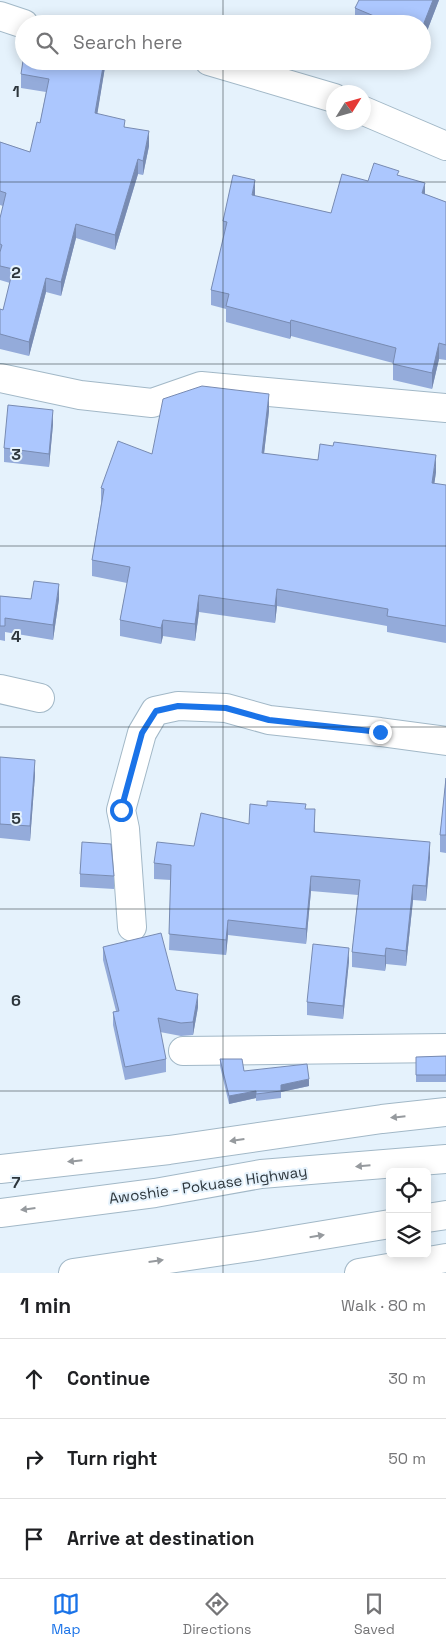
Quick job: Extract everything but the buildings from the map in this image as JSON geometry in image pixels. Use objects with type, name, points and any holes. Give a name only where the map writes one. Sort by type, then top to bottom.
[{"type":"street","points":[[0,16],[15,21]]},
{"type":"street","points":[[239,70],[326,96]]},
{"type":"street","points":[[371,114],[446,146]]},
{"type":"street","points":[[0,378],[80,394],[152,403],[201,386],[446,408]]},
{"type":"street","points":[[0,689],[40,698]]},
{"type":"street","points":[[132,927],[121,810],[142,733],[156,711],[178,706],[226,708],[269,720],[446,741]]},
{"type":"street","points":[[183,1051],[446,1048]]},
{"type":"street","points":[[0,1169],[169,1150],[382,1119],[446,1112]]},
{"type":"street","name":"Awoshie - Pokuase Highway","points":[[0,1213],[155,1193],[261,1174],[446,1158]]},
{"type":"street","points":[[431,1217],[446,1215]]},
{"type":"street","points":[[74,1273],[386,1225]]},
{"type":"street","points":[[359,1273],[446,1258]]},
{"type":"route","points":[[121,810],[142,733],[156,711],[178,706],[226,708],[269,720],[380,732]]}]
